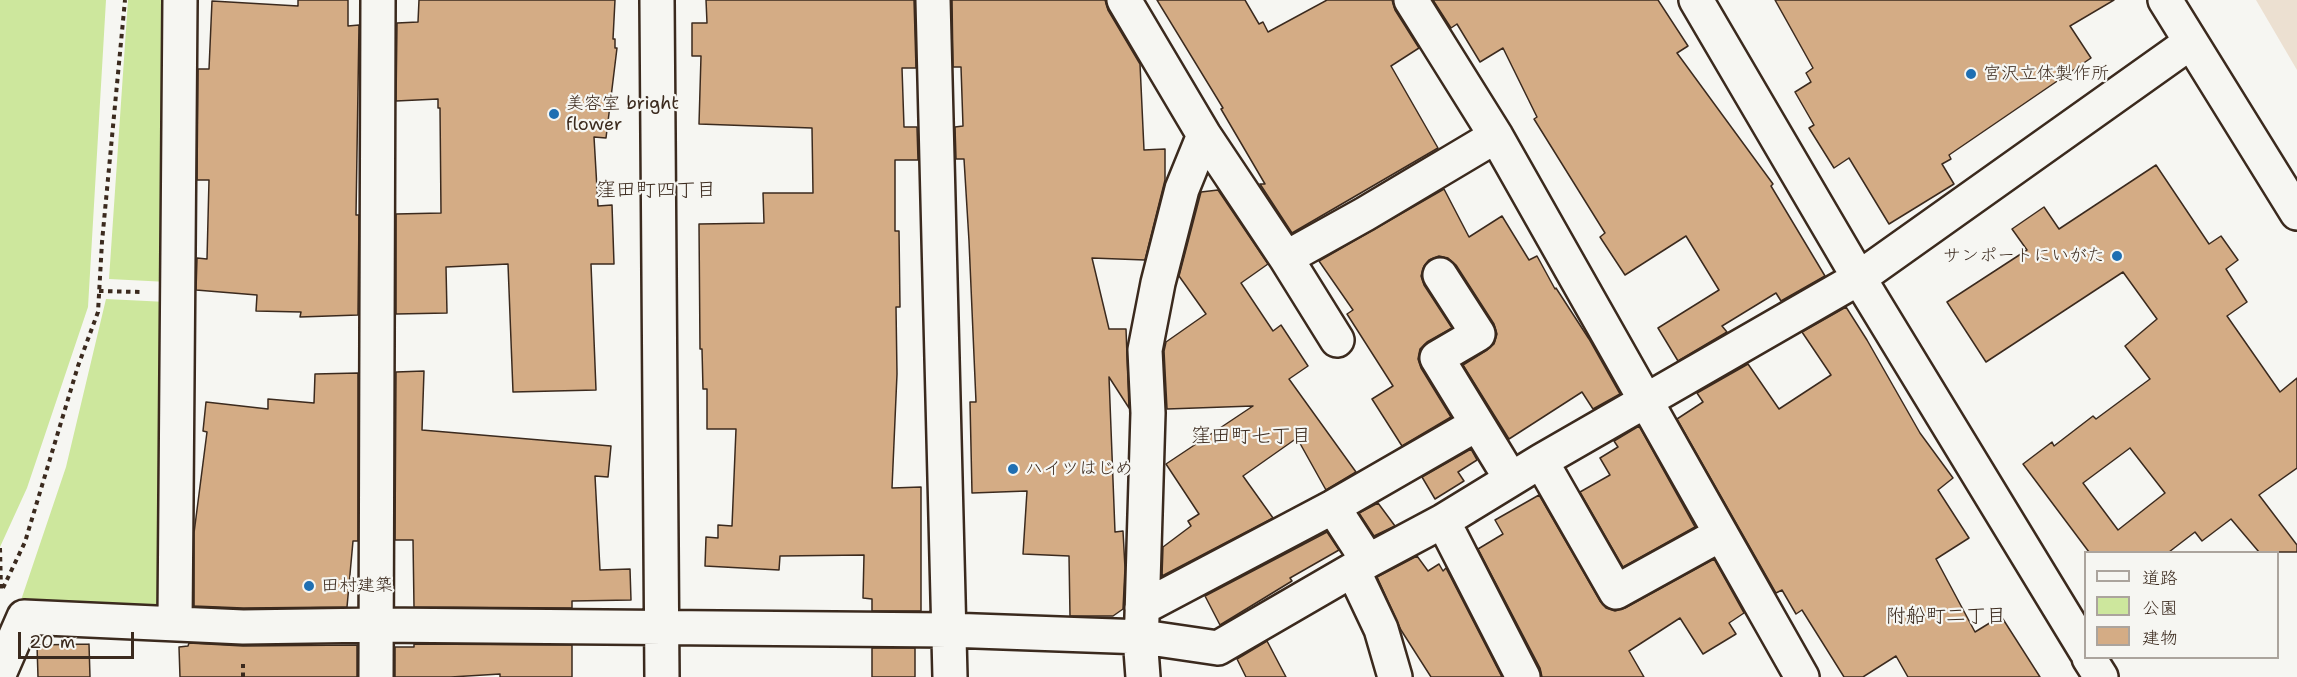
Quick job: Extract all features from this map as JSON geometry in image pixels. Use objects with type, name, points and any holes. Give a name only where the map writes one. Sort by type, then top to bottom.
[{"type":"street","points":[[175,623],[180,0]]},
{"type":"street","points":[[376,677],[378,0]]},
{"type":"street","points":[[657,0],[662,677]]},
{"type":"street","points":[[933,0],[950,677]]},
{"type":"street","points":[[1124,0],[1204,135],[1286,258],[1337,340]]},
{"type":"street","points":[[1411,0],[1496,136],[1802,677]]},
{"type":"street","points":[[1696,0],[1859,278],[2084,649]]},
{"type":"street","points":[[2165,0],[2297,213]]},
{"type":"street","points":[[0,672],[24,617],[243,627],[376,625],[948,630],[1143,622],[1218,648],[1360,565],[1443,521],[1510,479],[1859,278],[2191,42]]},
{"type":"street","points":[[1143,677],[1141,650],[1148,413],[1145,350],[1158,283],[1182,189],[1204,135]]},
{"type":"street","points":[[1286,258],[1496,136]]},
{"type":"street","points":[[1440,275],[1478,334],[1437,358],[1510,479]]},
{"type":"street","points":[[1143,622],[1477,423]]},
{"type":"street","points":[[1541,461],[1616,592],[1722,534]]},
{"type":"street","points":[[1333,507],[1360,565],[1382,629],[1395,677]]},
{"type":"street","points":[[1443,521],[1523,677]]},
{"type":"street","points":[[2090,659],[2101,677]]},
{"type":"path","points":[[0,593],[25,542],[78,366],[98,312],[102,242],[125,0]]},
{"type":"path","points":[[99,291],[177,293]]},
{"type":"path","points":[[0,548],[0,593]]},
{"type":"shaded area","points":[[2256,0],[2297,0],[2297,70]]},
{"type":"green space","points":[[0,0],[106,0],[88,307],[27,488],[0,547]]},
{"type":"green space","points":[[128,0],[172,0],[168,282],[109,279]]},
{"type":"green space","points":[[106,299],[167,302],[159,605],[17,612],[66,467]]},
{"type":"building","points":[[298,0],[348,0],[348,26],[359,25],[356,215],[359,215],[358,315],[300,317],[301,312],[256,311],[257,295],[196,290],[197,258],[207,259],[209,180],[197,180],[198,69],[209,69],[212,1],[298,6]]},
{"type":"building","points":[[419,0],[615,0],[613,39],[615,39],[615,48],[617,48],[606,138],[594,137],[598,206],[612,205],[614,264],[591,264],[596,390],[513,392],[508,264],[446,267],[447,313],[396,314],[396,214],[441,213],[438,99],[396,101],[397,23],[418,22]]},
{"type":"building","points":[[706,0],[914,0],[916,68],[902,68],[904,127],[917,127],[918,160],[895,160],[895,231],[899,231],[900,307],[896,307],[897,374],[892,488],[921,487],[921,611],[872,611],[872,599],[863,598],[864,555],[780,556],[779,570],[705,566],[706,537],[718,538],[718,525],[732,526],[736,429],[707,429],[707,389],[703,389],[702,349],[700,349],[699,224],[764,223],[763,193],[813,193],[812,128],[699,124],[701,56],[692,56],[692,23],[707,23]]},
{"type":"building","points":[[952,0],[1105,0],[1108,10],[1140,64],[1144,150],[1165,149],[1165,180],[1145,260],[1092,258],[1109,329],[1126,329],[1129,408],[1109,377],[1115,532],[1123,531],[1125,568],[1123,609],[1113,616],[1070,616],[1069,556],[1023,554],[1027,491],[972,493],[970,402],[976,402],[964,159],[956,159],[955,127],[963,126],[961,67],[953,67]]},
{"type":"building","points":[[1157,0],[1245,0],[1259,24],[1263,22],[1268,32],[1327,0],[1392,0],[1395,10],[1419,48],[1391,66],[1438,148],[1292,233],[1260,184],[1265,184],[1221,109],[1223,108]]},
{"type":"building","points":[[1433,0],[1658,0],[1688,46],[1677,53],[1773,184],[1771,186],[1825,276],[1781,301],[1776,293],[1722,326],[1727,332],[1678,361],[1658,328],[1719,290],[1686,236],[1625,275],[1600,237],[1605,233],[1534,119],[1537,117],[1503,48],[1480,62],[1457,24],[1451,28]]},
{"type":"building","points":[[1775,0],[2114,0],[2070,26],[2091,58],[1949,155],[1951,159],[1942,164],[1954,184],[1889,224],[1849,158],[1834,168],[1809,128],[1814,125],[1795,92],[1811,82],[1806,73],[1813,68]]},
{"type":"building","points":[[2156,165],[2209,244],[2221,236],[2238,260],[2226,269],[2247,302],[2227,316],[2280,392],[2297,378],[2297,468],[2259,495],[2297,545],[2297,552],[2258,551],[2231,519],[2202,541],[2195,532],[2170,551],[2088,551],[2023,464],[2052,442],[2054,446],[2093,416],[2096,419],[2150,379],[2125,346],[2157,319],[2123,272],[1986,362],[1947,302],[2027,250],[2012,229],[2044,207],[2059,229]],"holes":[[[2130,448],[2165,493],[2118,530],[2083,483]]]},
{"type":"building","points":[[1444,189],[1469,237],[1502,216],[1529,260],[1537,256],[1620,394],[1593,409],[1582,392],[1509,439],[1463,365],[1494,344],[1497,334],[1494,324],[1456,265],[1448,258],[1439,256],[1429,260],[1421,276],[1424,285],[1452,328],[1427,342],[1420,349],[1418,359],[1421,368],[1451,417],[1402,446],[1372,399],[1393,386],[1347,314],[1353,310],[1319,261]]},
{"type":"building","points":[[1218,190],[1268,264],[1241,283],[1273,331],[1281,325],[1308,366],[1289,379],[1356,472],[1326,490],[1297,438],[1243,476],[1273,518],[1162,576],[1163,547],[1191,526],[1188,521],[1199,514],[1166,464],[1253,406],[1167,409],[1164,351],[1166,342],[1206,314],[1179,276],[1201,192]]},
{"type":"building","points":[[1846,307],[1920,433],[1953,478],[1938,490],[1969,538],[1936,559],[1975,632],[2001,616],[2040,677],[1908,677],[1896,656],[1863,677],[1844,677],[1802,610],[1796,614],[1782,590],[1776,593],[1677,419],[1703,402],[1697,393],[1748,364],[1779,409],[1831,375],[1802,332]]},
{"type":"building","points":[[424,371],[422,430],[611,446],[608,477],[595,476],[600,570],[630,569],[631,600],[572,601],[572,608],[414,607],[413,540],[395,540],[396,372]]},
{"type":"building","points":[[358,373],[358,541],[353,541],[347,607],[194,606],[194,533],[207,432],[203,431],[206,402],[268,409],[268,399],[314,403],[315,374]]},
{"type":"building","points":[[1639,426],[1695,527],[1623,567],[1580,492],[1610,475],[1600,458],[1618,447],[1614,441]]},
{"type":"building","points":[[1471,449],[1477,460],[1458,472],[1464,481],[1435,499],[1422,477]]},
{"type":"building","points":[[1539,495],[1606,608],[1615,611],[1625,608],[1714,559],[1744,613],[1729,623],[1736,634],[1703,654],[1680,618],[1629,651],[1644,677],[1542,677],[1540,668],[1478,549],[1503,534],[1495,520]]},
{"type":"building","points":[[1378,503],[1395,526],[1374,536],[1359,513]]},
{"type":"building","points":[[1327,532],[1339,550],[1290,578],[1292,581],[1220,625],[1205,596]]},
{"type":"building","points":[[1417,556],[1428,571],[1439,564],[1443,571],[1446,568],[1502,677],[1431,677],[1401,630],[1377,577]]},
{"type":"building","points":[[1267,641],[1286,677],[1246,677],[1237,659]]},
{"type":"building","points":[[189,643],[243,646],[357,645],[357,677],[180,677],[179,647],[188,646]]},
{"type":"building","points":[[89,644],[90,677],[38,677],[37,645]]},
{"type":"building","points":[[414,644],[572,645],[572,677],[500,677],[500,674],[395,677],[395,647],[414,647]]},
{"type":"building","points":[[872,648],[915,648],[915,677],[872,677]]},
{"type":"place","name":"宮沢立体製作所","points":[[1971,74]]},
{"type":"place","name":"美容室 bright flower","points":[[554,114]]},
{"type":"place","name":"サンポートにいがた","points":[[2117,256]]},
{"type":"place","name":"ハイツはじめ","points":[[1013,469]]},
{"type":"place","name":"田村建築","points":[[309,586]]},
{"type":"district","name":"窪田町四丁目","points":[[656,191]]},
{"type":"district","name":"窪田町七丁目","points":[[1251,437]]},
{"type":"district","name":"附船町二丁目","points":[[1946,617]]}]
